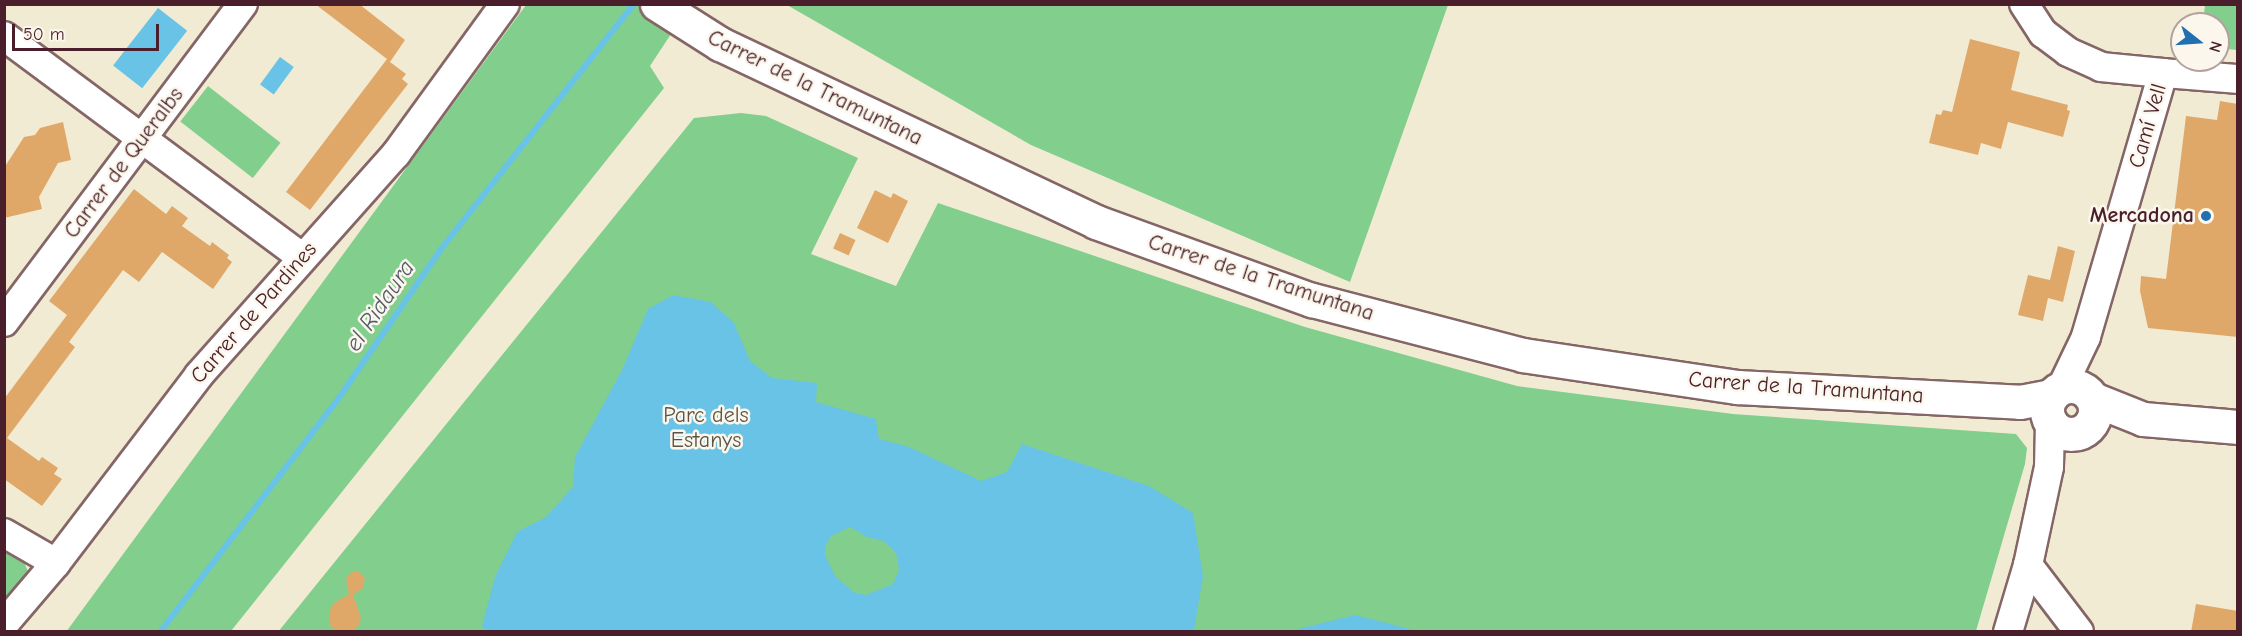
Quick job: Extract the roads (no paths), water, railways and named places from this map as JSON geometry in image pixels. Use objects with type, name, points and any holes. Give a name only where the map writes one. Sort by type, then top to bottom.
[{"type":"main road","name":"Carrer de la Tramuntana","points":[[657,4],[720,44],[1096,222],[1312,300],[1523,355],[1737,387],[2063,408],[2144,420],[2238,427]]},
{"type":"street","name":"Carrer de Queralbs","points":[[4,322],[243,4]]},
{"type":"street","name":"Carrer de Pardines","points":[[7,618],[56,563],[199,375],[396,154],[505,4]]},
{"type":"street","name":"Camí Vell","points":[[2024,4],[2043,33],[2068,52],[2101,67],[2163,73],[2063,408]]},
{"type":"street","points":[[4,36],[302,257]]},
{"type":"street","points":[[2163,73],[2238,79]]},
{"type":"street","points":[[2008,632],[2028,565],[2063,408]]},
{"type":"street","points":[[4,533],[56,563]]},
{"type":"street","points":[[2028,565],[2079,632]]},
{"type":"water","points":[[158,8],[187,31],[142,88],[113,66]]},
{"type":"water","points":[[280,57],[294,67],[274,94],[260,85]]},
{"type":"water","points":[[673,295],[711,302],[734,323],[750,361],[772,378],[817,383],[816,402],[876,419],[879,439],[909,447],[981,481],[1007,472],[1022,444],[1149,486],[1193,513],[1203,576],[1194,631],[486,631],[482,626],[495,577],[517,532],[546,517],[573,487],[575,457],[622,370],[648,309]],"holes":[[[850,527],[867,537],[884,541],[893,550],[897,556],[899,570],[893,584],[866,595],[853,592],[835,576],[825,555],[826,545],[831,536]]]},
{"type":"water","points":[[1355,615],[1418,631],[1290,631]]},
{"type":"waterway","name":"el Ridaura","points":[[160,632],[336,402],[441,249],[634,4]]},
{"type":"place","name":"Mercadona","points":[[2206,216]]},
{"type":"park label","name":"Parc dels Estanys","points":[[706,428]]}]
